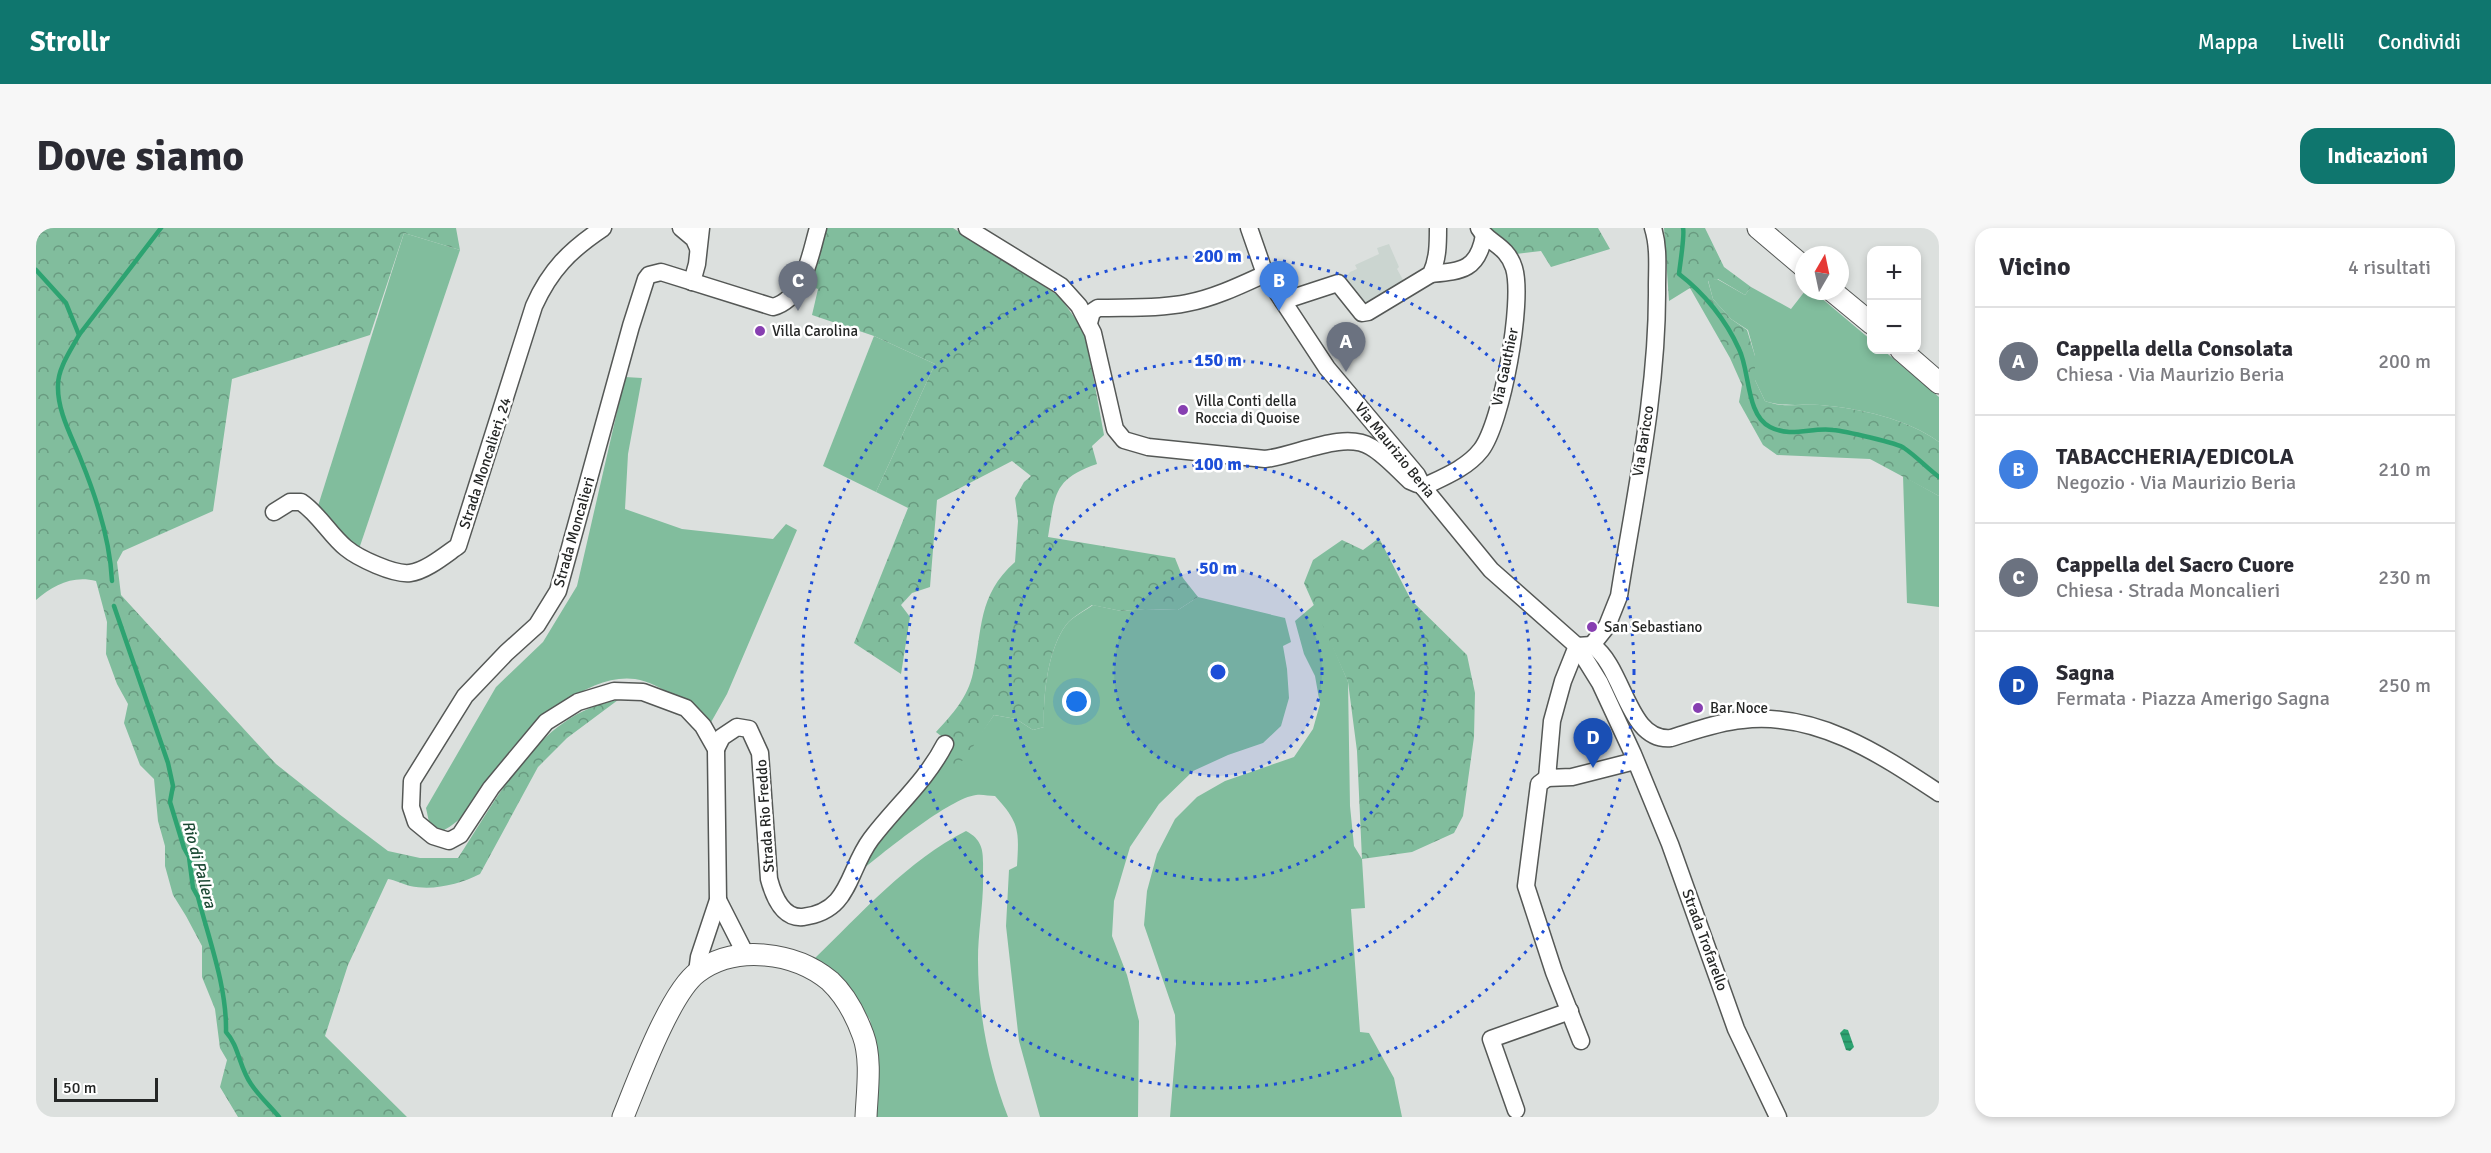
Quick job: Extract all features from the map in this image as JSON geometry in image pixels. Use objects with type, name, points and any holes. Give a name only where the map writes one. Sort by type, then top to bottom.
[{"type":"street","name":"Strada Moncalieri, 24","points":[[274,512],[290,502],[301,502],[346,548],[363,559],[402,572],[409,573],[427,566],[458,546],[534,306],[543,285],[566,256],[603,228]]},
{"type":"street","points":[[681,228],[694,239],[698,248]]},
{"type":"street","points":[[692,282],[701,228]]},
{"type":"street","name":"Strada Moncalieri","points":[[716,749],[703,726],[686,708],[643,692],[614,691],[578,702],[546,722],[491,788],[460,835],[449,841],[433,836],[416,822],[411,807],[412,781],[465,696],[506,652],[537,625],[558,591],[628,336],[646,279],[649,275],[661,272],[772,307],[781,305],[798,287],[818,228]]},
{"type":"street","points":[[967,228],[1060,286],[1078,306],[1089,323],[1118,435],[1130,443],[1148,447],[1265,459],[1281,458],[1336,443],[1361,442],[1372,447],[1410,481],[1423,487]]},
{"type":"street","points":[[1244,228],[1254,245]]},
{"type":"street","name":"Via Maurizio Beria","points":[[1249,228],[1265,274],[1328,368],[1418,475],[1423,487],[1491,570],[1584,645]]},
{"type":"street","points":[[1431,274],[1436,264],[1438,228]]},
{"type":"street","name":"Via Baricco","points":[[1581,1041],[1554,972],[1526,886],[1539,784],[1547,778],[1552,721],[1563,681],[1584,645],[1607,626],[1619,596],[1653,373],[1657,305],[1656,248],[1653,228]]},
{"type":"street","points":[[1758,228],[1795,259]]},
{"type":"street","points":[[1283,301],[1338,283],[1362,313],[1381,305],[1431,274],[1459,272],[1470,266],[1477,257],[1481,232]]},
{"type":"street","name":"Via Gauthier","points":[[1423,487],[1468,463],[1482,449],[1490,431],[1511,356],[1515,327],[1516,275],[1502,247],[1481,232]]},
{"type":"street","points":[[1089,323],[1092,312],[1098,308],[1188,303],[1265,274]]},
{"type":"street","points":[[1843,300],[1867,320]]},
{"type":"street","points":[[1906,354],[1939,383]]},
{"type":"street","points":[[1146,458],[1217,464],[1228,463],[1238,456]]},
{"type":"street","points":[[1584,645],[1603,655],[1637,720],[1653,737],[1671,738],[1742,720],[1768,718],[1787,720],[1821,729],[1864,746],[1939,793]]},
{"type":"street","name":"Strada Trofarello","points":[[1584,645],[1670,844],[1736,1029],[1778,1117]]},
{"type":"street","name":"Strada Rio Freddo","points":[[716,749],[722,737],[737,727],[750,729],[760,753],[769,879],[775,898],[784,910],[799,917],[820,914],[834,906],[848,885],[856,862],[868,843],[925,777],[945,744]]},
{"type":"street","points":[[697,972],[699,957],[718,900],[716,749]]},
{"type":"street","points":[[1547,778],[1572,777],[1635,761]]},
{"type":"street","points":[[718,900],[746,955]]},
{"type":"street","points":[[622,1117],[669,1012],[686,984],[697,972],[717,962],[746,955],[791,960],[812,969],[830,981],[843,996],[864,1038],[867,1069],[866,1117]]},
{"type":"street","points":[[1516,1110],[1491,1039],[1570,1011]]},
{"type":"shaded area","points":[[1389,244],[1399,267],[1397,269],[1407,287],[1366,310],[1343,281],[1350,272],[1357,269],[1355,265],[1379,254],[1377,248]]},
{"type":"shaded area","points":[[1844,1029],[1848,1030],[1854,1047],[1850,1051],[1846,1050],[1840,1033]]},
{"type":"green space","points":[[36,228],[456,228],[460,250],[404,233],[370,335],[232,379],[213,511],[123,551],[117,562],[121,595],[276,764],[388,851],[420,858],[458,858],[505,785],[543,740],[565,722],[590,708],[618,700],[567,738],[538,767],[480,874],[455,884],[428,888],[410,886],[388,879],[348,965],[325,1036],[407,1117],[238,1117],[220,1087],[227,1060],[220,1048],[215,1009],[202,977],[202,946],[173,895],[165,866],[165,846],[158,821],[154,779],[140,765],[124,723],[128,704],[117,684],[106,654],[107,622],[96,581],[71,580],[49,590],[36,600]]},
{"type":"green space","points":[[822,228],[953,228],[1059,296],[1085,332],[1104,435],[1092,446],[1097,464],[1072,476],[1059,490],[1052,510],[1048,537],[1175,558],[1183,578],[1198,597],[1178,610],[1121,611],[1092,605],[1066,625],[1054,648],[1047,674],[1044,727],[1033,730],[1016,719],[994,715],[964,760],[931,775],[950,743],[936,732],[959,705],[971,682],[988,600],[1003,575],[1015,562],[1018,521],[1015,498],[1024,482],[1031,476],[1012,461],[937,500],[930,587],[912,593],[901,605],[910,617],[901,674],[854,643],[908,508],[876,492],[935,364],[874,336],[812,315],[818,289],[805,284]]},
{"type":"green space","points":[[1489,228],[1598,228],[1610,249],[1551,267],[1541,251],[1516,254]]},
{"type":"green space","points":[[1664,228],[1705,228],[1724,267],[1751,287],[1745,295],[1718,279],[1708,281],[1713,299],[1731,319],[1747,330],[1755,356],[1755,380],[1765,401],[1785,405],[1820,405],[1866,412],[1898,421],[1927,434],[1939,442],[1939,496],[1870,459],[1777,455],[1763,445],[1739,402],[1742,385],[1730,358],[1690,288],[1669,301]]},
{"type":"green space","points":[[404,233],[460,250],[359,549],[347,542],[318,506]]},
{"type":"green space","points":[[1717,279],[1745,295],[1751,287],[1791,309],[1798,300],[1824,300],[1867,337],[1867,354],[1888,354],[1939,397],[1939,442],[1913,427],[1866,412],[1820,405],[1785,405],[1765,401],[1755,380],[1755,356],[1748,330],[1731,319],[1713,299],[1708,280]]},
{"type":"green space","points":[[874,336],[935,364],[876,492],[823,466]]},
{"type":"green space","points":[[625,377],[642,378],[628,454],[625,509],[682,529],[773,539],[786,524],[797,530],[727,694],[710,724],[675,697],[645,681],[616,679],[596,685],[577,694],[539,721],[508,753],[466,812],[450,827],[440,832],[429,822],[426,808],[496,687],[543,642],[577,586]]},
{"type":"green space","points":[[1903,476],[1939,496],[1939,607],[1907,603]]},
{"type":"green space","points":[[1379,538],[1411,600],[1467,655],[1475,693],[1474,737],[1463,816],[1454,833],[1412,852],[1362,859],[1357,751],[1348,682],[1304,583],[1313,560],[1342,540],[1363,550]]},
{"type":"green space","points":[[1198,597],[1285,618],[1291,642],[1283,646],[1289,698],[1281,726],[1263,743],[1228,755],[1193,771],[1159,804],[1130,847],[1114,901],[1112,936],[1127,975],[1139,1021],[1138,1117],[1040,1117],[1019,1041],[1006,926],[1009,870],[1017,866],[1018,854],[1018,836],[1009,813],[995,796],[978,795],[965,798],[934,815],[862,870],[868,854],[931,775],[981,733],[994,715],[1016,719],[1033,730],[1044,727],[1044,702],[1050,661],[1060,636],[1072,619],[1093,605],[1121,611],[1178,610]]},
{"type":"green space","points":[[1315,604],[1348,682],[1350,806],[1354,846],[1362,859],[1365,908],[1351,909],[1360,1032],[1369,1033],[1394,1078],[1402,1117],[1170,1117],[1176,1044],[1175,1015],[1144,925],[1147,891],[1157,854],[1175,819],[1197,797],[1225,781],[1294,757],[1313,729],[1320,704],[1315,676],[1304,654],[1295,621]]},
{"type":"green space","points":[[966,831],[977,839],[983,854],[983,895],[978,960],[980,1000],[990,1060],[1008,1117],[876,1117],[876,1056],[870,1020],[849,987],[814,959],[905,872],[924,857]]},
{"type":"waterway","points":[[79,335],[161,228]]},
{"type":"waterway","points":[[1683,228],[1679,274],[1714,308],[1734,338],[1743,358],[1753,403],[1762,421],[1770,427],[1786,432],[1825,429],[1892,443],[1908,451],[1939,477]]},
{"type":"waterway","name":"Rio di Pallera","points":[[36,270],[66,303],[79,335],[60,372],[58,395],[66,424],[102,519],[109,550],[112,581]]},
{"type":"waterway","name":"Rio di Pallera","points":[[114,606],[168,763],[173,786],[170,802],[189,857],[193,888],[198,897],[216,964],[224,998],[226,1032],[234,1044],[251,1084],[279,1117]]},
{"type":"place","name":"Cappella del Sacro Cuore","points":[[798,311]]},
{"type":"place","name":"TABACCHERIA/EDICOLA","points":[[1279,311]]},
{"type":"place","name":"Villa Carolina","points":[[760,331]]},
{"type":"place","name":"Cappella della Consolata","points":[[1346,372]]},
{"type":"place","name":"Villa Conti della Roccia di Quoise","points":[[1183,410]]},
{"type":"place","name":"San Sebastiano","points":[[1592,627]]},
{"type":"place","name":"Bar Noce","points":[[1698,708]]},
{"type":"place","name":"Sagna","points":[[1593,768]]}]
